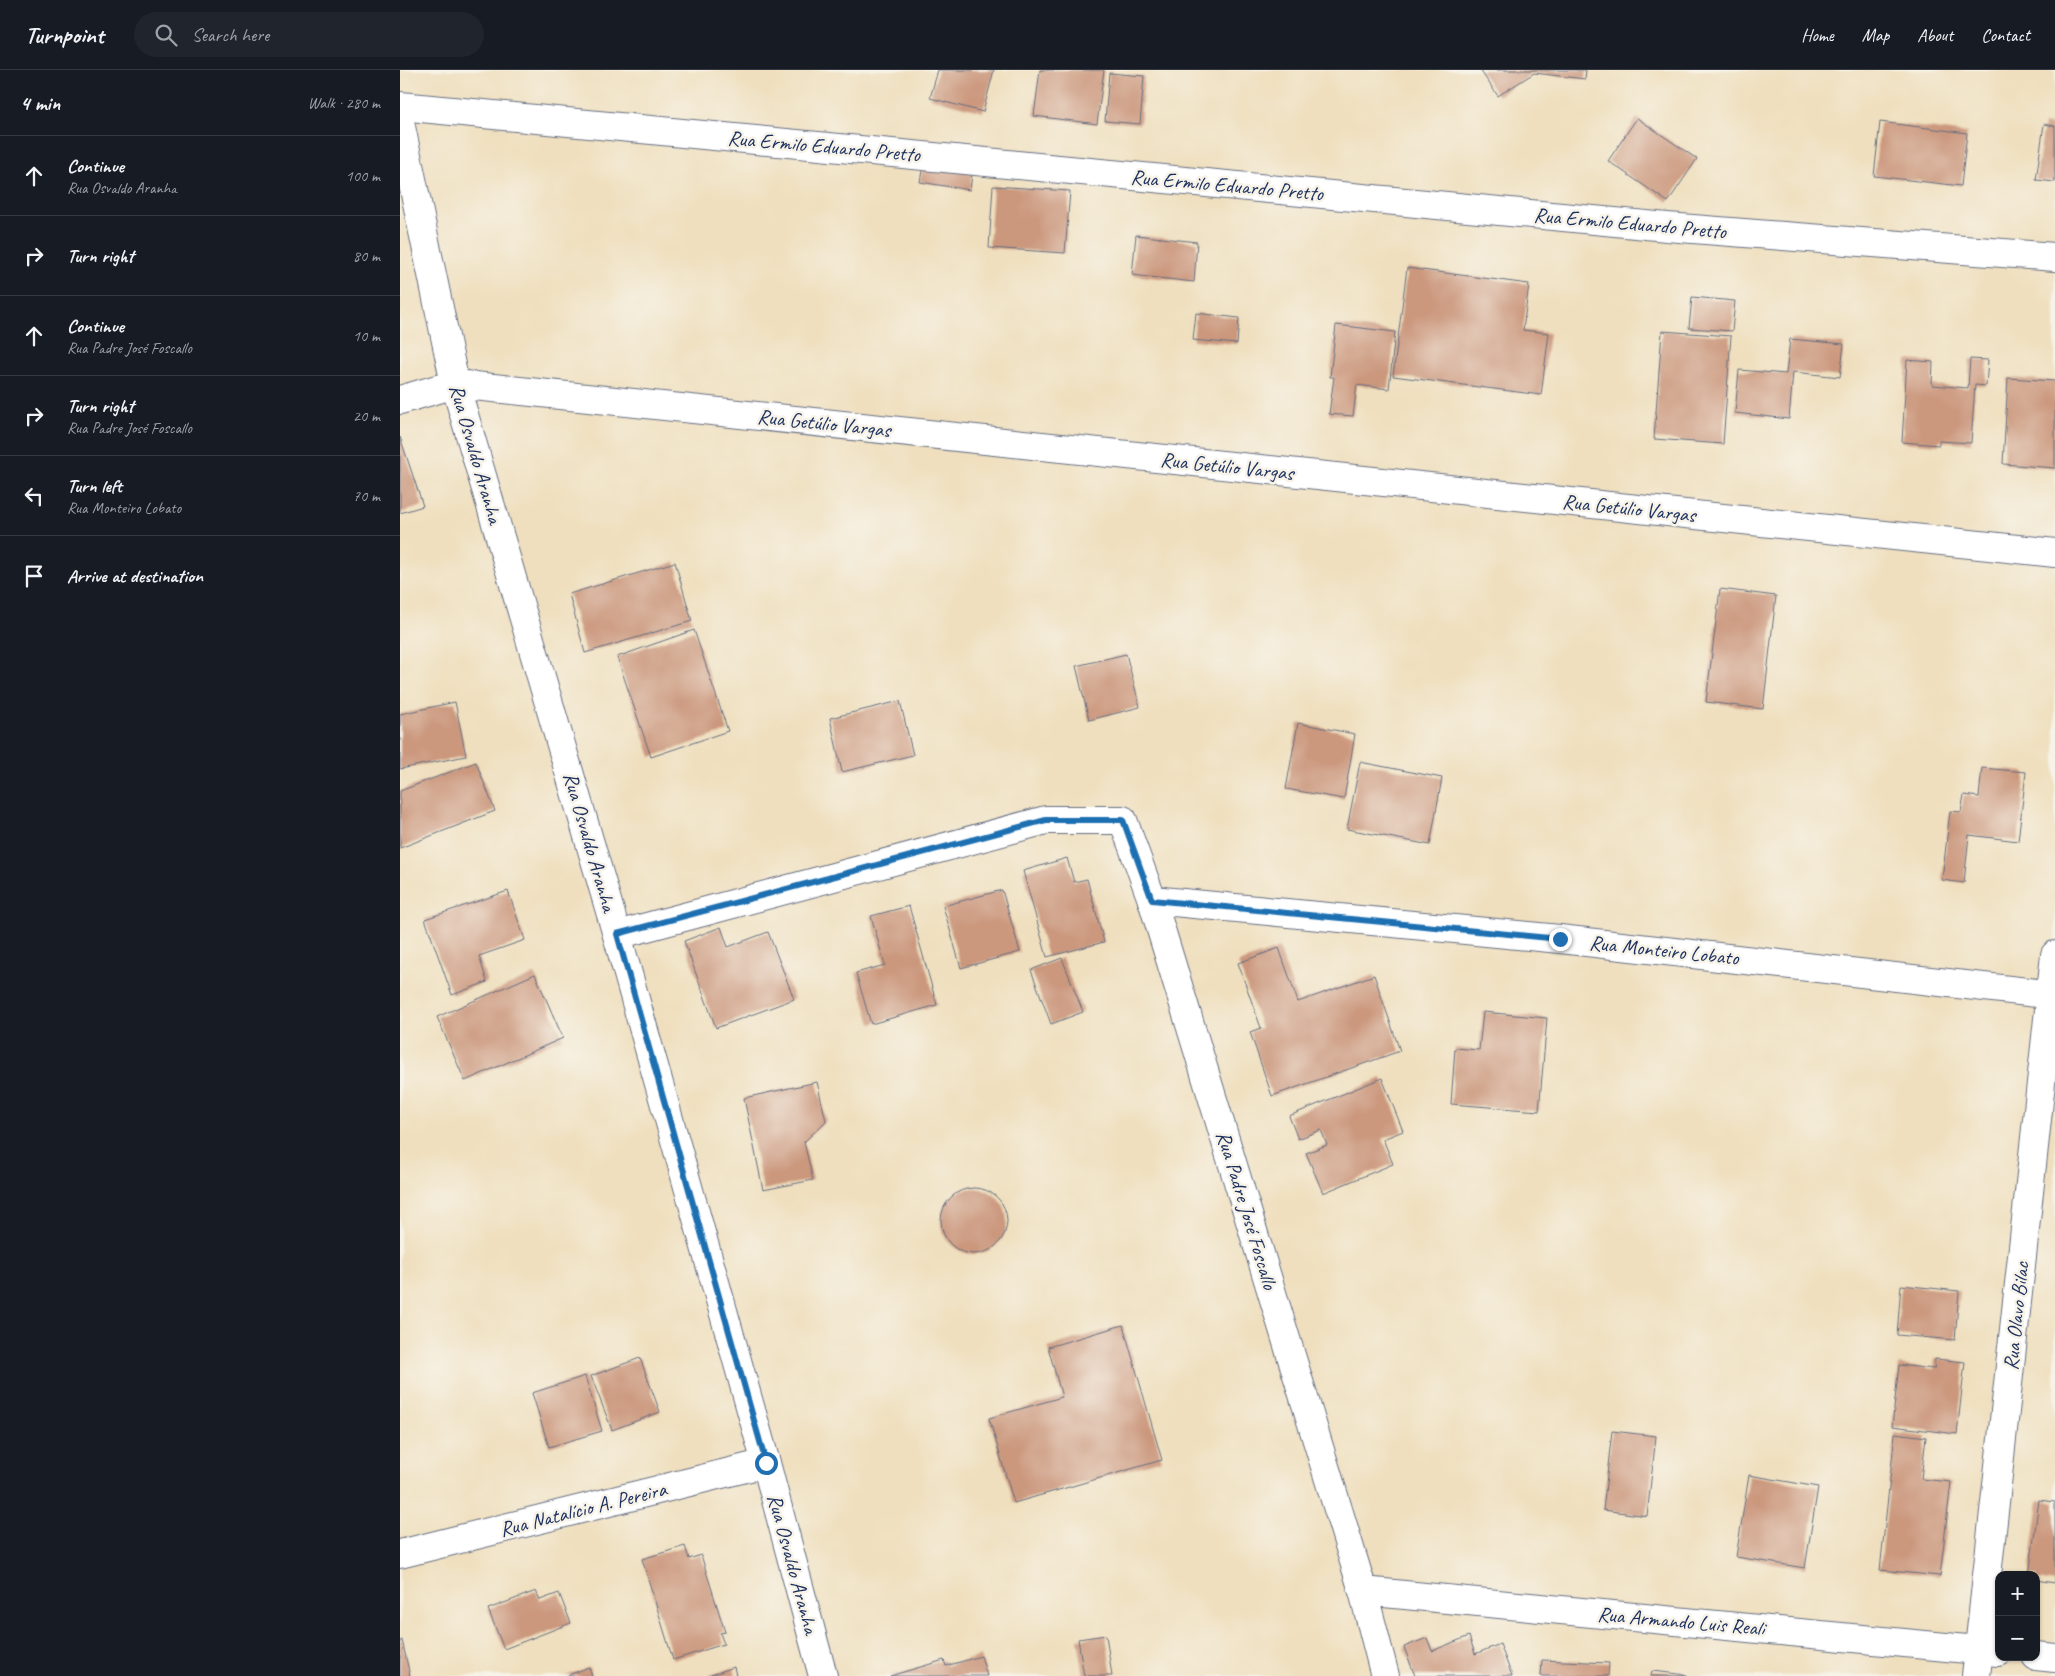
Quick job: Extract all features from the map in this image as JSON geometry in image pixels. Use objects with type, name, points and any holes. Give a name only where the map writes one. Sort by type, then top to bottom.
[{"type":"street","name":"Rua Ermilo Eduardo Pretto","points":[[400,106],[1667,227],[2055,257]]},
{"type":"street","name":"Rua Osvaldo Aranha","points":[[400,122],[454,384],[617,934],[766,1463],[823,1676]]},
{"type":"street","name":"Rua Getúlio Vargas","points":[[400,400],[454,384],[2055,553]]},
{"type":"street","name":"Rua Padre José Foscallo","points":[[617,934],[1046,820],[1123,820],[1152,900],[1363,1591],[1385,1676]]},
{"type":"street","name":"Rua Monteiro Lobato","points":[[1152,900],[1560,939],[2053,994]]},
{"type":"street","name":"Rua Olavo Bilac","points":[[1976,1676],[1989,1650],[2053,994],[2055,955]]},
{"type":"street","name":"Rua Natalício A. Pereira","points":[[400,1554],[766,1463]]},
{"type":"street","name":"Rua Armando Luis Reali","points":[[1363,1591],[1989,1650]]},
{"type":"street","points":[[2040,1656],[2055,1658]]},
{"type":"building","points":[[938,70],[994,70],[983,112],[930,98]]},
{"type":"building","points":[[1040,70],[1104,70],[1097,124],[1034,116]]},
{"type":"building","points":[[1480,70],[1586,70],[1585,79],[1534,73],[1498,96]]},
{"type":"building","points":[[1109,73],[1144,76],[1140,124],[1105,121]]},
{"type":"building","points":[[1637,118],[1697,159],[1668,202],[1608,161]]},
{"type":"building","points":[[1880,122],[1967,133],[1961,186],[1874,176]]},
{"type":"building","points":[[2044,124],[2055,126],[2055,182],[2036,180]]},
{"type":"building","points":[[924,159],[973,167],[970,190],[920,182]]},
{"type":"building","points":[[993,186],[1070,191],[1065,253],[989,248]]},
{"type":"building","points":[[1136,235],[1197,242],[1194,282],[1132,275]]},
{"type":"building","points":[[1407,268],[1529,284],[1523,330],[1549,333],[1541,395],[1393,376]]},
{"type":"building","points":[[1692,297],[1735,301],[1732,331],[1689,328]]},
{"type":"building","points":[[1196,313],[1239,318],[1237,344],[1193,340]]},
{"type":"building","points":[[1336,325],[1395,332],[1389,389],[1357,385],[1353,416],[1329,414],[1334,377],[1330,377]]},
{"type":"building","points":[[1662,331],[1731,336],[1723,444],[1654,439]]},
{"type":"building","points":[[1790,339],[1844,344],[1840,377],[1793,372],[1789,419],[1735,413],[1739,370],[1786,374]]},
{"type":"building","points":[[1970,359],[1988,360],[1986,386],[1975,385],[1971,443],[1939,441],[1939,445],[1902,442],[1907,360],[1933,362],[1932,385],[1968,388]]},
{"type":"building","points":[[2008,378],[2055,381],[2055,468],[2003,464]]},
{"type":"building","points":[[400,437],[423,506],[400,513]]},
{"type":"building","points":[[675,562],[692,621],[585,653],[569,594]]},
{"type":"building","points":[[1720,589],[1776,596],[1763,709],[1706,702]]},
{"type":"building","points":[[694,630],[728,731],[651,757],[617,657]]},
{"type":"building","points":[[1126,654],[1140,707],[1089,720],[1076,666]]},
{"type":"building","points":[[900,701],[913,755],[842,772],[830,718]]},
{"type":"building","points":[[455,702],[466,756],[400,769],[400,714]]},
{"type":"building","points":[[1298,723],[1355,734],[1344,799],[1286,789]]},
{"type":"building","points":[[476,762],[495,811],[400,848],[400,791]]},
{"type":"building","points":[[1360,762],[1442,778],[1430,845],[1347,829]]},
{"type":"building","points":[[1982,768],[2026,772],[2018,841],[1969,835],[1964,883],[1942,880],[1950,811],[1961,812],[1964,795],[1979,797]]},
{"type":"building","points":[[1067,858],[1074,882],[1087,879],[1104,942],[1047,957],[1023,871]]},
{"type":"building","points":[[1002,890],[1020,952],[961,968],[943,906]]},
{"type":"building","points":[[508,891],[525,940],[479,956],[487,982],[452,995],[425,919]]},
{"type":"building","points":[[909,906],[937,1005],[871,1024],[856,973],[885,965],[871,916]]},
{"type":"building","points":[[721,927],[728,947],[768,932],[794,999],[716,1028],[684,941]]},
{"type":"building","points":[[1279,948],[1298,1002],[1374,975],[1400,1051],[1272,1096],[1250,1032],[1261,1028],[1238,963]]},
{"type":"building","points":[[1062,958],[1083,1012],[1051,1024],[1031,970]]},
{"type":"building","points":[[535,974],[563,1038],[465,1081],[437,1017]]},
{"type":"building","points":[[1483,1012],[1547,1018],[1539,1111],[1451,1104],[1455,1048],[1479,1050]]},
{"type":"building","points":[[1382,1078],[1403,1131],[1383,1139],[1393,1164],[1323,1193],[1306,1153],[1327,1145],[1321,1130],[1298,1139],[1289,1116]]},
{"type":"building","points":[[817,1082],[826,1121],[804,1142],[813,1180],[763,1190],[744,1098]]},
{"type":"building","points":[[974,1188],[987,1191],[997,1198],[1004,1208],[1007,1221],[1004,1234],[997,1244],[987,1251],[974,1254],[961,1251],[951,1244],[944,1234],[941,1221],[944,1208],[951,1198],[961,1191]]},
{"type":"building","points":[[1901,1285],[1959,1291],[1955,1340],[1897,1335]]},
{"type":"building","points":[[1123,1325],[1162,1460],[1014,1503],[989,1418],[1062,1397],[1048,1347]]},
{"type":"building","points":[[640,1358],[660,1412],[612,1430],[591,1376]]},
{"type":"building","points":[[1935,1359],[1965,1362],[1957,1434],[1892,1426],[1899,1365],[1934,1369]]},
{"type":"building","points":[[585,1376],[602,1431],[549,1447],[532,1393]]},
{"type":"building","points":[[1612,1431],[1656,1436],[1647,1516],[1603,1510]]},
{"type":"building","points":[[1895,1433],[1926,1437],[1921,1479],[1951,1482],[1940,1576],[1880,1570]]},
{"type":"building","points":[[1749,1475],[1818,1487],[1805,1568],[1736,1557]]},
{"type":"building","points":[[2039,1500],[2055,1502],[2055,1583],[2040,1581],[2040,1571],[2030,1571]]},
{"type":"building","points":[[685,1546],[689,1559],[701,1555],[725,1632],[720,1633],[724,1644],[673,1660],[642,1559]]},
{"type":"building","points":[[536,1591],[540,1600],[559,1593],[571,1623],[504,1649],[488,1609]]},
{"type":"building","points":[[1106,1635],[1112,1676],[1084,1676],[1078,1639]]},
{"type":"building","points":[[1469,1636],[1475,1654],[1500,1644],[1512,1676],[1415,1676],[1404,1647],[1427,1638],[1432,1651]]},
{"type":"building","points":[[402,1640],[410,1676],[400,1676],[400,1641]]},
{"type":"building","points":[[981,1656],[987,1676],[890,1676],[944,1660],[946,1666]]},
{"type":"building","points":[[1542,1660],[1609,1663],[1608,1676],[1541,1676]]},
{"type":"building","points":[[589,1667],[592,1676],[566,1676]]},
{"type":"building","points":[[734,1667],[736,1676],[708,1676]]},
{"type":"building","points":[[1652,1671],[1687,1675],[1687,1676],[1651,1676]]},
{"type":"route","points":[[766,1463],[617,934],[1046,820],[1123,820],[1152,900],[1560,939]]}]
